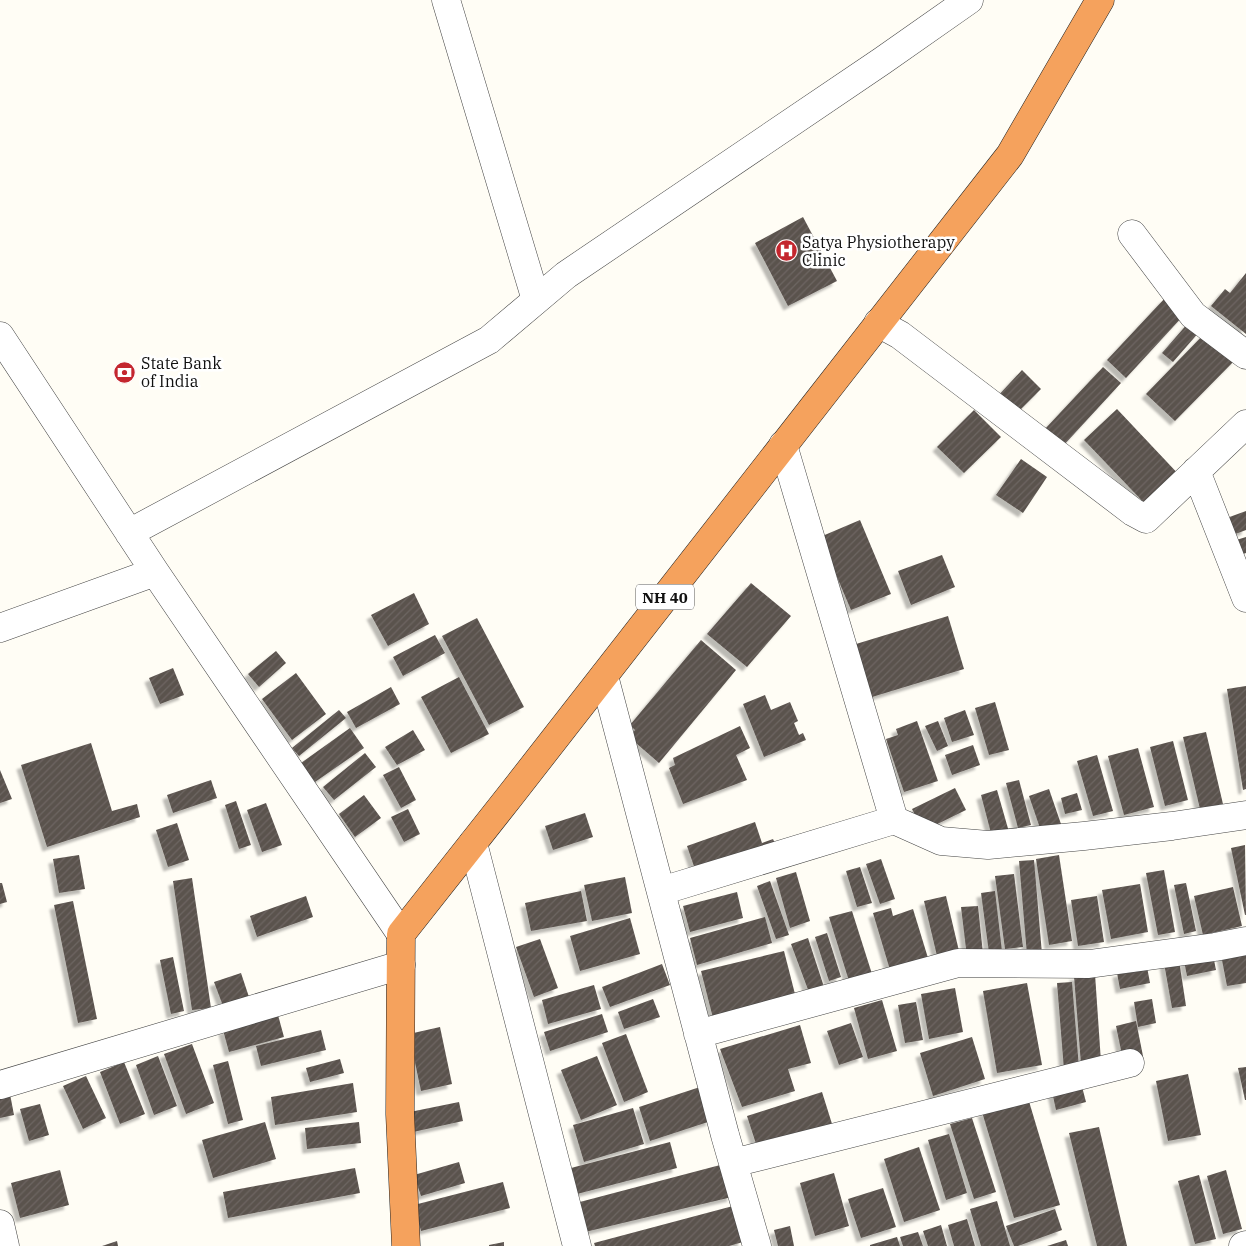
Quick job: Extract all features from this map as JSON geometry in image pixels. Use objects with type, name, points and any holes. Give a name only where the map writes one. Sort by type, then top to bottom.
[{"type":"highway","name":"NH 40","points":[[400,934],[604,676],[1010,155],[1100,0]]},
{"type":"highway","points":[[400,934],[400,1114],[406,1246]]},
{"type":"street","points":[[446,0],[536,300]]},
{"type":"street","points":[[129,533],[489,340],[566,275],[970,0]]},
{"type":"street","points":[[1132,234],[1193,315],[1246,355]]},
{"type":"street","points":[[878,323],[900,335],[1133,512],[1146,519],[1246,424]]},
{"type":"street","points":[[0,336],[155,572],[400,934]]},
{"type":"street","points":[[783,446],[894,820]]},
{"type":"street","points":[[1196,472],[1246,598]]},
{"type":"street","points":[[0,628],[155,572]]},
{"type":"street","points":[[604,676],[698,1034],[757,1246]]},
{"type":"street","points":[[660,891],[894,820],[941,841],[988,844],[1162,828],[1246,815]]},
{"type":"street","points":[[473,843],[577,1246]]},
{"type":"street","points":[[698,1034],[958,963],[1089,964],[1246,942]]},
{"type":"street","points":[[0,1084],[400,965]]},
{"type":"street","points":[[733,1163],[1130,1063]]},
{"type":"street","points":[[0,1224],[5,1246]]},
{"type":"building","points":[[803,217],[837,281],[788,306],[755,243]]},
{"type":"building","points":[[1246,273],[1246,334],[1211,306],[1225,289],[1230,293]]},
{"type":"building","points":[[1165,298],[1184,315],[1126,378],[1107,360]]},
{"type":"building","points":[[1189,322],[1200,331],[1173,362],[1162,353]]},
{"type":"building","points":[[1206,332],[1236,359],[1175,421],[1146,394]]},
{"type":"building","points":[[1103,367],[1121,383],[1063,446],[1045,429]]},
{"type":"building","points":[[1022,370],[1041,389],[1014,416],[996,398]]},
{"type":"building","points":[[1117,409],[1183,479],[1151,510],[1084,440]]},
{"type":"building","points":[[974,410],[1001,437],[964,473],[937,447]]},
{"type":"building","points":[[1021,459],[1047,477],[1023,513],[996,495]]},
{"type":"building","points":[[1246,511],[1246,530],[1230,536],[1224,519]]},
{"type":"building","points":[[860,520],[891,594],[851,610],[820,537]]},
{"type":"building","points":[[1246,537],[1246,553],[1238,556],[1233,541]]},
{"type":"building","points":[[942,555],[955,587],[911,605],[898,571]]},
{"type":"building","points":[[751,583],[791,616],[747,667],[707,634]]},
{"type":"building","points":[[414,593],[429,624],[388,646],[371,615]]},
{"type":"building","points":[[948,616],[964,669],[872,697],[856,644]]},
{"type":"building","points":[[477,618],[524,707],[489,725],[442,636]]},
{"type":"building","points":[[435,635],[445,653],[403,676],[393,657]]},
{"type":"building","points":[[701,640],[736,670],[659,763],[629,737],[635,730],[630,725]]},
{"type":"building","points":[[276,651],[286,663],[259,687],[248,674]]},
{"type":"building","points":[[173,668],[184,695],[160,704],[149,678]]},
{"type":"building","points":[[296,673],[326,714],[292,740],[262,699]]},
{"type":"building","points":[[459,677],[489,734],[451,753],[421,697]]},
{"type":"building","points":[[1246,686],[1246,789],[1243,790],[1227,689]]},
{"type":"building","points":[[391,687],[400,704],[356,728],[347,712]]},
{"type":"building","points":[[765,695],[771,710],[790,702],[798,721],[794,723],[799,735],[803,733],[806,740],[764,757],[743,704]]},
{"type":"building","points":[[995,702],[1009,750],[989,755],[975,708]]},
{"type":"building","points":[[339,710],[346,718],[299,756],[292,748]]},
{"type":"building","points":[[965,710],[974,735],[952,742],[944,718]]},
{"type":"building","points":[[917,721],[938,781],[904,792],[886,739],[898,735],[896,729]]},
{"type":"building","points":[[938,721],[948,746],[937,751],[925,726]]},
{"type":"building","points":[[740,726],[750,748],[736,755],[747,780],[683,804],[669,768],[675,765],[673,758]]},
{"type":"building","points":[[350,728],[364,748],[315,782],[301,763]]},
{"type":"building","points":[[413,730],[425,750],[397,765],[385,747]]},
{"type":"building","points":[[1206,732],[1223,804],[1200,809],[1183,737]]},
{"type":"building","points":[[1173,741],[1188,800],[1165,806],[1150,747]]},
{"type":"building","points":[[91,743],[112,811],[137,804],[140,817],[47,847],[21,765]]},
{"type":"building","points":[[973,745],[980,765],[952,775],[945,755]]},
{"type":"building","points":[[1138,748],[1154,807],[1124,815],[1108,756]]},
{"type":"building","points":[[365,753],[376,767],[334,800],[323,787]]},
{"type":"building","points":[[1097,755],[1113,811],[1093,816],[1077,761]]},
{"type":"building","points":[[399,767],[416,800],[401,808],[383,775]]},
{"type":"building","points":[[0,770],[12,799],[0,803]]},
{"type":"building","points":[[211,780],[217,798],[173,813],[167,795]]},
{"type":"building","points":[[1019,780],[1031,825],[1018,828],[1006,783]]},
{"type":"building","points":[[955,788],[966,810],[923,831],[912,809]]},
{"type":"building","points":[[1049,789],[1061,824],[1041,831],[1029,796]]},
{"type":"building","points":[[997,790],[1009,832],[992,837],[981,795]]},
{"type":"building","points":[[1077,793],[1082,810],[1065,814],[1061,798]]},
{"type":"building","points":[[364,795],[381,818],[355,837],[339,814]]},
{"type":"building","points":[[236,801],[251,845],[239,849],[225,805]]},
{"type":"building","points":[[266,803],[282,845],[262,852],[247,810]]},
{"type":"building","points":[[408,809],[420,834],[404,842],[391,817]]},
{"type":"building","points":[[585,813],[593,837],[553,850],[545,826]]},
{"type":"building","points":[[755,822],[762,843],[773,839],[776,846],[698,878],[687,846]]},
{"type":"building","points":[[177,823],[189,860],[168,867],[156,830]]},
{"type":"building","points":[[1245,845],[1246,915],[1231,848]]},
{"type":"building","points":[[79,855],[85,889],[59,893],[53,859]]},
{"type":"building","points":[[1059,855],[1072,941],[1049,945],[1036,859]]},
{"type":"building","points":[[881,859],[895,899],[880,904],[866,864]]},
{"type":"building","points":[[1034,860],[1042,954],[1027,955],[1019,861]]},
{"type":"building","points":[[860,867],[872,903],[857,907],[846,871]]},
{"type":"building","points":[[1164,870],[1175,932],[1158,935],[1146,873]]},
{"type":"building","points":[[796,872],[810,921],[790,928],[776,878]]},
{"type":"building","points":[[1014,874],[1023,947],[1005,949],[995,876]]},
{"type":"building","points":[[625,877],[632,913],[592,921],[584,885]]},
{"type":"building","points":[[192,878],[211,1008],[192,1010],[173,881]]},
{"type":"building","points":[[770,881],[789,935],[776,939],[757,886]]},
{"type":"building","points":[[0,883],[2,883],[7,902],[0,904]]},
{"type":"building","points":[[1186,883],[1196,931],[1184,934],[1174,885]]},
{"type":"building","points":[[1140,884],[1148,932],[1111,939],[1102,890]]},
{"type":"building","points":[[1233,887],[1242,926],[1203,935],[1194,896]]},
{"type":"building","points":[[581,891],[587,921],[531,931],[525,903]]},
{"type":"building","points":[[995,891],[1002,951],[989,953],[981,893]]},
{"type":"building","points":[[737,892],[743,918],[690,932],[683,906]]},
{"type":"building","points":[[306,896],[313,917],[257,937],[250,916]]},
{"type":"building","points":[[946,896],[959,951],[937,956],[924,901]]},
{"type":"building","points":[[1097,896],[1104,942],[1078,946],[1071,900]]},
{"type":"building","points":[[73,901],[97,1019],[78,1023],[54,905]]},
{"type":"building","points":[[978,906],[983,954],[967,957],[961,907]]},
{"type":"building","points":[[891,908],[893,916],[913,909],[928,958],[890,970],[873,913]]},
{"type":"building","points":[[852,911],[872,974],[849,981],[829,917]]},
{"type":"building","points":[[765,917],[772,943],[697,965],[690,938]]},
{"type":"building","points":[[630,918],[640,954],[580,971],[570,936]]},
{"type":"building","points":[[827,933],[841,977],[829,981],[815,937]]},
{"type":"building","points":[[808,938],[825,990],[810,995],[791,944]]},
{"type":"building","points":[[540,939],[558,988],[534,997],[516,947]]},
{"type":"building","points":[[1246,950],[1246,983],[1227,986],[1221,955]]},
{"type":"building","points":[[784,951],[796,998],[713,1018],[701,971]]},
{"type":"building","points":[[1213,955],[1216,970],[1187,976],[1184,961]]},
{"type":"building","points":[[173,957],[184,1011],[171,1014],[160,960]]},
{"type":"building","points":[[1179,960],[1186,1006],[1172,1008],[1164,963]]},
{"type":"building","points":[[662,964],[670,985],[610,1007],[602,987]]},
{"type":"building","points":[[1147,967],[1150,983],[1120,989],[1117,973]]},
{"type":"building","points":[[241,973],[249,997],[223,1006],[214,982]]},
{"type":"building","points":[[1095,974],[1101,1062],[1081,1064],[1074,976]]},
{"type":"building","points":[[1072,982],[1079,1068],[1064,1070],[1057,983]]},
{"type":"building","points":[[1027,983],[1042,1065],[997,1073],[983,991]]},
{"type":"building","points":[[594,985],[601,1009],[548,1024],[542,1000]]},
{"type":"building","points":[[955,988],[963,1032],[929,1039],[921,994]]},
{"type":"building","points":[[653,999],[660,1017],[624,1029],[618,1012]]},
{"type":"building","points":[[1152,999],[1156,1023],[1138,1027],[1134,1002]]},
{"type":"building","points":[[882,1000],[897,1051],[868,1059],[854,1008]]},
{"type":"building","points":[[916,1002],[923,1040],[905,1043],[898,1005]]},
{"type":"building","points":[[602,1014],[608,1032],[550,1051],[544,1032]]},
{"type":"building","points":[[278,1015],[284,1037],[229,1052],[223,1030]]},
{"type":"building","points":[[1136,1021],[1143,1056],[1123,1060],[1116,1026]]},
{"type":"building","points":[[851,1023],[863,1057],[839,1065],[827,1031]]},
{"type":"building","points":[[800,1025],[811,1063],[788,1069],[795,1091],[742,1107],[720,1049]]},
{"type":"building","points":[[440,1027],[452,1084],[421,1091],[409,1034]]},
{"type":"building","points":[[321,1030],[326,1050],[261,1066],[256,1046]]},
{"type":"building","points":[[626,1034],[648,1092],[624,1102],[602,1043]]},
{"type":"building","points":[[972,1037],[985,1079],[933,1096],[920,1053]]},
{"type":"building","points":[[192,1044],[214,1103],[186,1114],[164,1054]]},
{"type":"building","points":[[158,1056],[177,1106],[154,1115],[136,1065]]},
{"type":"building","points":[[597,1056],[617,1105],[581,1120],[561,1070]]},
{"type":"building","points":[[340,1059],[344,1073],[310,1082],[306,1068]]},
{"type":"building","points":[[228,1061],[243,1120],[228,1124],[213,1065]]},
{"type":"building","points":[[124,1062],[145,1114],[120,1124],[100,1072]]},
{"type":"building","points":[[1246,1067],[1246,1100],[1245,1100],[1238,1068]]},
{"type":"building","points":[[1188,1074],[1201,1135],[1168,1141],[1156,1081]]},
{"type":"building","points":[[86,1076],[106,1118],[83,1129],[63,1086]]},
{"type":"building","points":[[1080,1079],[1086,1102],[1056,1110],[1051,1087]]},
{"type":"building","points":[[353,1083],[357,1112],[275,1125],[271,1097]]},
{"type":"building","points":[[700,1087],[711,1121],[650,1141],[639,1107]]},
{"type":"building","points":[[822,1092],[833,1127],[758,1150],[747,1116]]},
{"type":"building","points":[[10,1094],[14,1115],[0,1118],[0,1096]]},
{"type":"building","points":[[1028,1098],[1060,1205],[1014,1218],[982,1112]]},
{"type":"building","points":[[459,1102],[463,1121],[404,1134],[400,1114]]},
{"type":"building","points":[[40,1104],[49,1135],[29,1141],[20,1109]]},
{"type":"building","points":[[633,1108],[644,1144],[584,1162],[573,1125]]},
{"type":"building","points":[[972,1118],[996,1192],[974,1199],[950,1124]]},
{"type":"building","points":[[265,1122],[276,1159],[213,1178],[202,1140]]},
{"type":"building","points":[[359,1122],[361,1143],[307,1149],[305,1128]]},
{"type":"building","points":[[1099,1127],[1127,1246],[1097,1246],[1069,1133]]},
{"type":"building","points":[[949,1134],[967,1193],[946,1200],[928,1140]]},
{"type":"building","points":[[670,1142],[677,1168],[577,1194],[571,1168]]},
{"type":"building","points":[[919,1147],[940,1210],[904,1222],[884,1159]]},
{"type":"building","points":[[459,1162],[465,1183],[421,1196],[414,1175]]},
{"type":"building","points":[[724,1164],[732,1197],[585,1232],[576,1203]]},
{"type":"building","points":[[355,1168],[360,1193],[228,1218],[223,1192]]},
{"type":"building","points":[[60,1170],[69,1205],[20,1218],[11,1183]]},
{"type":"building","points":[[1226,1170],[1242,1229],[1223,1234],[1207,1176]]},
{"type":"building","points":[[834,1173],[849,1226],[815,1236],[800,1183]]},
{"type":"building","points":[[1199,1175],[1216,1239],[1195,1244],[1178,1181]]},
{"type":"building","points":[[503,1182],[510,1208],[421,1231],[414,1205]]},
{"type":"building","points":[[883,1188],[896,1227],[861,1238],[848,1199]]},
{"type":"building","points":[[997,1201],[1010,1246],[981,1246],[970,1209]]},
{"type":"building","points":[[733,1206],[743,1242],[729,1246],[595,1246],[594,1243]]},
{"type":"building","points":[[1055,1209],[1062,1230],[1014,1246],[1006,1226]]},
{"type":"building","points":[[967,1219],[975,1246],[954,1246],[948,1225]]},
{"type":"building","points":[[941,1225],[947,1246],[928,1246],[923,1231]]},
{"type":"building","points":[[790,1226],[794,1246],[778,1246],[774,1230]]},
{"type":"building","points":[[918,1232],[923,1246],[903,1246],[900,1237]]},
{"type":"building","points":[[897,1237],[900,1246],[870,1246],[870,1245]]},
{"type":"building","points":[[1066,1240],[1068,1246],[1047,1246]]},
{"type":"building","points":[[117,1241],[118,1246],[102,1246]]},
{"type":"building","points":[[504,1242],[504,1246],[489,1246],[489,1245]]},
{"type":"place","name":"Satya Physiotherapy Clinic","points":[[786,251]]},
{"type":"place","name":"State Bank of India","points":[[125,372]]}]
